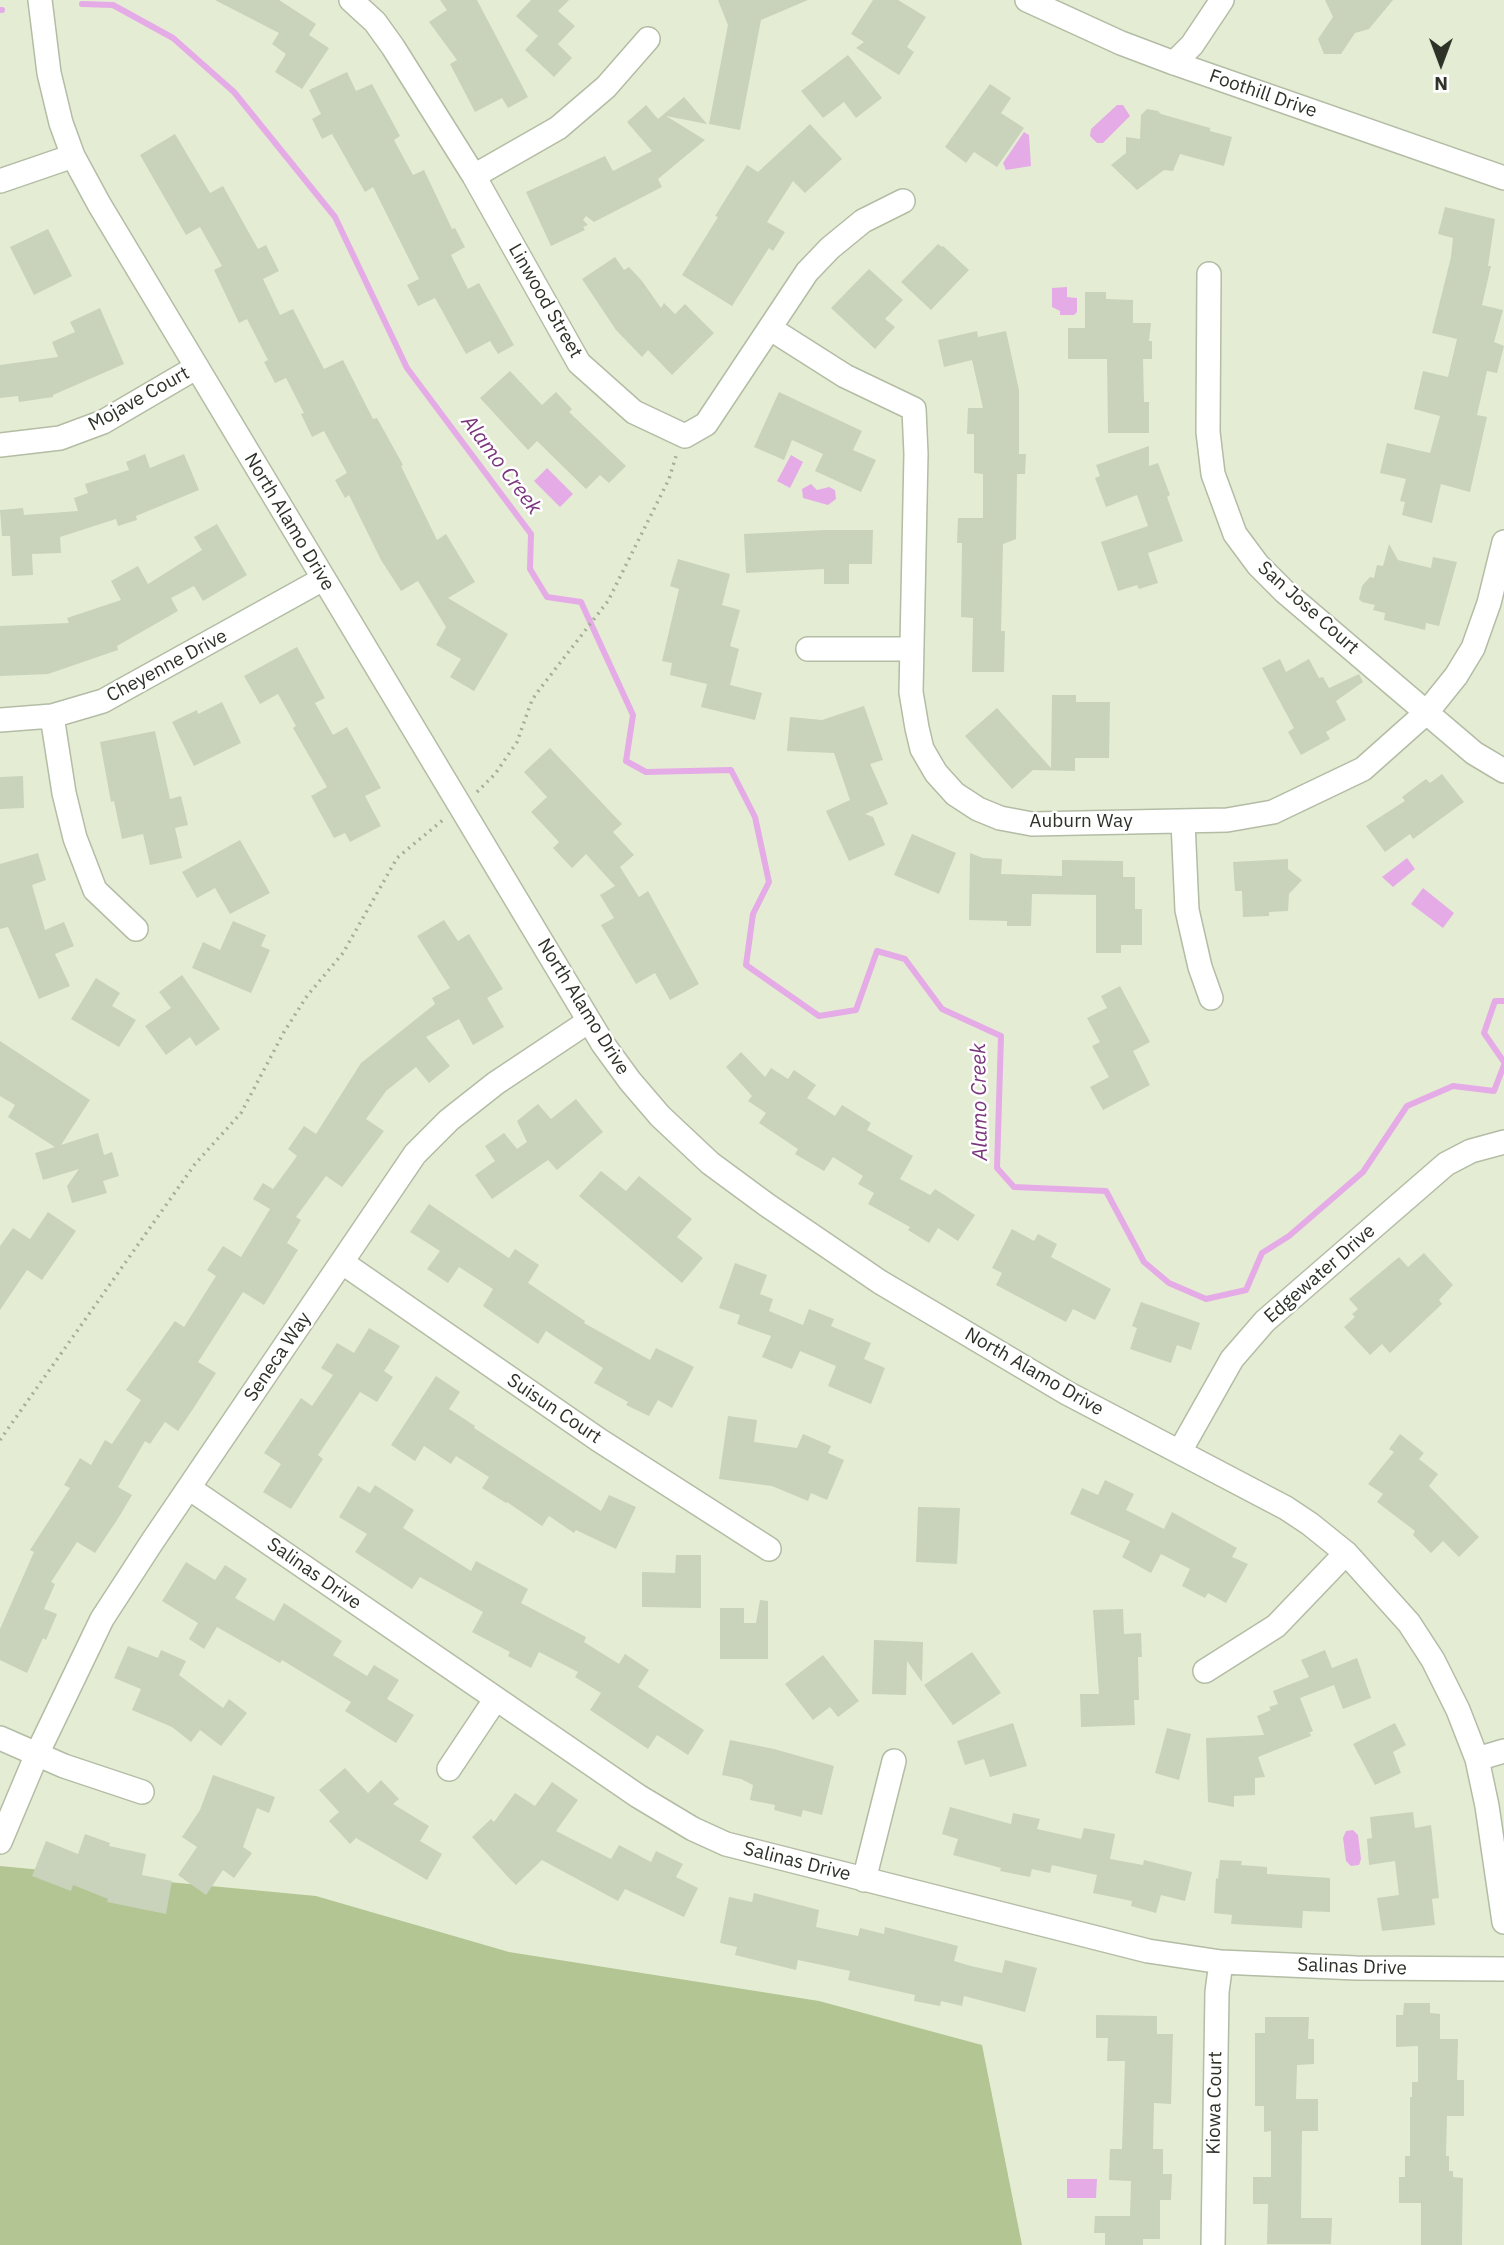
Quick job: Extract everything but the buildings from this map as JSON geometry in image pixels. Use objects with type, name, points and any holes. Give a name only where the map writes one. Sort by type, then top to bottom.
[{"type":"street","name":"North Alamo Drive","points":[[40,0],[49,73],[61,123],[73,156],[99,204],[589,1021],[630,1081],[660,1116],[710,1163],[766,1205],[892,1289],[1067,1393],[1286,1508],[1346,1553],[1396,1606],[1422,1641],[1444,1680],[1477,1759],[1488,1806],[1504,1923]]},
{"type":"street","name":"Linwood Street","points":[[351,0],[375,22],[393,47],[474,176],[579,363],[634,412],[685,436]]},
{"type":"street","name":"Foothill Drive","points":[[1027,0],[1121,43],[1174,63],[1504,178]]},
{"type":"street","points":[[1174,63],[1192,45],[1222,0]]},
{"type":"street","points":[[474,176],[558,128],[606,87],[648,39]]},
{"type":"street","points":[[0,181],[73,156]]},
{"type":"street","points":[[685,436],[706,424],[807,272],[830,248],[863,221],[902,201]]},
{"type":"street","name":"San Jose Court","points":[[1209,274],[1208,432],[1213,474],[1235,534],[1258,565],[1286,592],[1474,753],[1504,771]]},
{"type":"street","name":"Auburn Way","points":[[771,329],[845,376],[914,409],[916,454],[911,692],[922,749],[936,774],[955,794],[978,809],[1000,818],[1032,824],[1227,820],[1273,812],[1363,769],[1427,712],[1456,676],[1473,648],[1489,603],[1504,542]]},
{"type":"street","name":"Mojave Court","points":[[0,445],[60,438],[103,422],[197,367]]},
{"type":"street","name":"Cheyenne Drive","points":[[0,720],[52,716],[103,701],[323,579]]},
{"type":"street","points":[[808,649],[911,649]]},
{"type":"street","points":[[52,716],[64,793],[75,838],[95,890],[136,929]]},
{"type":"street","points":[[1183,822],[1187,910],[1200,967],[1211,998]]},
{"type":"street","name":"Seneca Way","points":[[0,1842],[37,1754],[102,1619],[415,1154],[449,1120],[496,1083],[589,1021]]},
{"type":"street","name":"Edgewater Drive","points":[[1180,1451],[1231,1359],[1265,1321],[1446,1164],[1471,1151],[1504,1142]]},
{"type":"street","name":"Suisun Court","points":[[343,1263],[598,1440],[769,1549]]},
{"type":"street","name":"Salinas Drive","points":[[189,1488],[638,1796],[693,1829],[726,1844],[1148,1951],[1221,1962],[1356,1968],[1504,1969]]},
{"type":"street","points":[[1205,1671],[1276,1626],[1346,1553]]},
{"type":"street","points":[[449,1769],[495,1700]]},
{"type":"street","points":[[0,1738],[64,1766],[142,1792]]},
{"type":"street","points":[[1477,1759],[1504,1751]]},
{"type":"street","points":[[864,1880],[894,1762]]},
{"type":"street","name":"Kiowa Court","points":[[1213,2245],[1217,1992],[1221,1962]]},
{"type":"path","points":[[0,1440],[195,1164],[242,1114],[284,1032],[307,996],[343,953],[397,858],[429,829],[461,808],[495,774],[517,742],[532,700],[615,590],[647,519],[659,500],[685,436]]},
{"type":"green space","points":[[0,1866],[316,1896],[509,1952],[819,2001],[982,2045],[1022,2245],[0,2245]]},
{"type":"shaded area","points":[[1117,105],[1123,105],[1130,116],[1103,143],[1097,143],[1090,136],[1091,129]]},
{"type":"shaded area","points":[[1024,132],[1029,135],[1031,166],[1006,170],[1003,163]]},
{"type":"shaded area","points":[[1067,287],[1067,297],[1077,298],[1077,312],[1074,315],[1060,315],[1060,311],[1052,307],[1052,288]]},
{"type":"shaded area","points":[[791,455],[803,462],[790,488],[777,481]]},
{"type":"shaded area","points":[[547,468],[573,494],[560,507],[534,481]]},
{"type":"shaded area","points":[[811,484],[817,490],[829,487],[835,490],[836,499],[828,505],[803,498],[802,489]]},
{"type":"shaded area","points":[[1407,858],[1415,869],[1393,887],[1382,877]]},
{"type":"shaded area","points":[[1423,888],[1454,913],[1443,928],[1411,904]]},
{"type":"shaded area","points":[[1353,1830],[1358,1835],[1361,1859],[1359,1865],[1351,1866],[1346,1861],[1343,1838],[1346,1831]]},
{"type":"shaded area","points":[[1067,2179],[1097,2179],[1096,2198],[1067,2198]]},
{"type":"waterway","name":"Alamo Creek","points":[[82,4],[113,5],[173,38],[234,92],[335,217],[407,368],[531,534],[530,569],[547,597],[581,602],[633,715],[626,761],[646,772],[731,770],[755,817],[769,882],[753,914],[746,965],[819,1016],[856,1010],[877,951],[905,959],[942,1009],[1001,1036],[997,1168],[1014,1187],[1106,1191],[1144,1262],[1169,1283],[1206,1299],[1246,1290],[1262,1253],[1289,1236],[1363,1172],[1407,1106],[1453,1086],[1494,1091],[1504,1065]]},
{"type":"waterway","name":"Alamo Creek","points":[[1504,1001],[1495,1001],[1484,1033],[1504,1062]]}]
